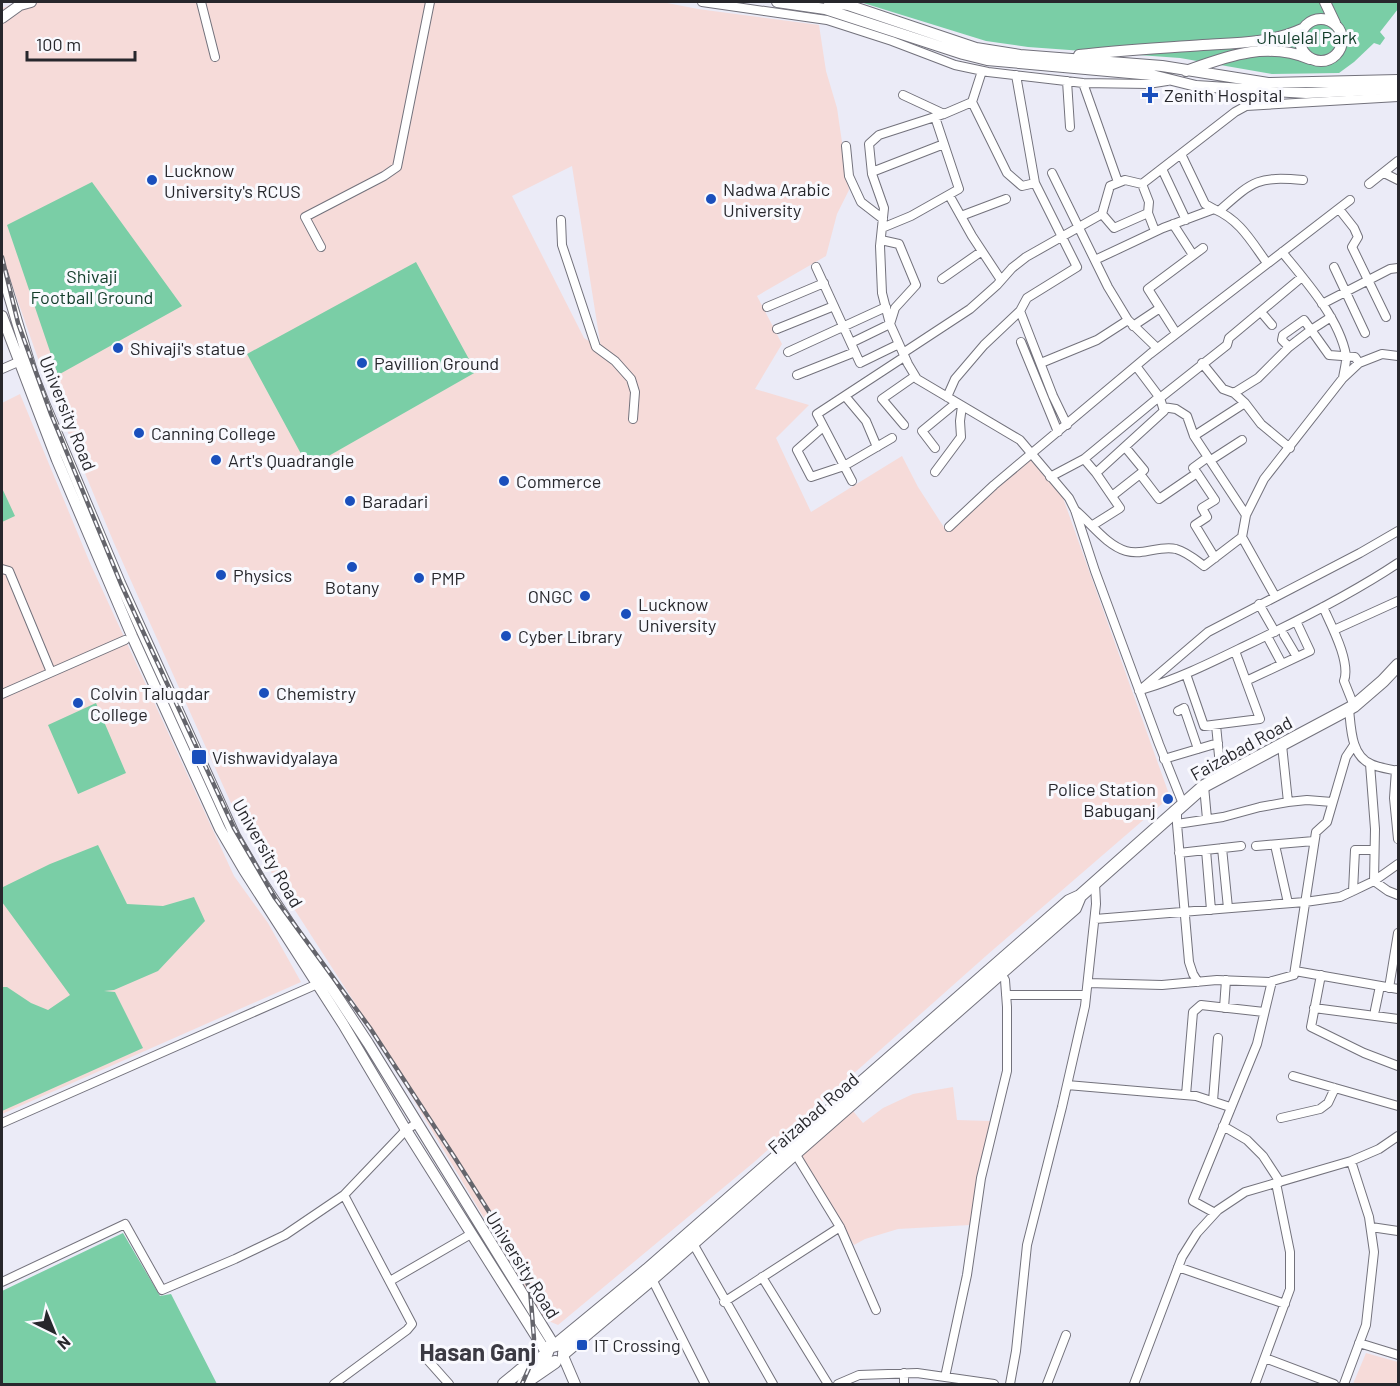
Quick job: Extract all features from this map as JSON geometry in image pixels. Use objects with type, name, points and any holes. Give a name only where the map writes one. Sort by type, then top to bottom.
[{"type":"main road","name":"Faizabad Road","points":[[523,1384],[998,969],[1068,901],[1080,896],[1204,786],[1351,708],[1398,665]]},
{"type":"main road","name":"Faizabad Road","points":[[504,1384],[521,1370],[555,1354]]},
{"type":"street","points":[[2,18],[20,4],[31,2]]},
{"type":"street","points":[[201,2],[215,57]]},
{"type":"street","points":[[321,247],[304,217],[397,167],[430,2]]},
{"type":"street","points":[[702,2],[827,20],[955,65],[982,71],[1067,81],[1148,84],[1171,80],[1186,71],[1229,56],[1261,51],[1287,52],[1319,62],[1329,60],[1340,51],[1342,39],[1341,32],[1323,2],[1299,38],[1301,48],[1310,59]]},
{"type":"street","points":[[777,2],[825,9],[987,60],[1152,75],[1196,86],[1306,93],[1398,89]]},
{"type":"street","points":[[829,2],[848,5],[976,48],[1020,56],[1162,66],[1268,83],[1398,80]]},
{"type":"street","points":[[1055,58],[1114,51],[1257,41],[1282,37],[1323,19],[1336,24]]},
{"type":"street","points":[[982,71],[972,102],[1007,172],[1022,186],[1035,183]]},
{"type":"street","points":[[947,397],[955,379],[984,345],[1020,311],[1028,298],[1077,267],[1035,183],[1016,75]]},
{"type":"street","points":[[1067,81],[1070,127]]},
{"type":"street","points":[[1083,82],[1118,182]]},
{"type":"street","points":[[1267,90],[1278,99],[1336,101]]},
{"type":"street","points":[[903,95],[944,114]]},
{"type":"street","points":[[1142,184],[1235,112],[1246,106],[1398,97]]},
{"type":"street","points":[[972,102],[944,114],[879,135],[869,144],[872,172],[884,208],[881,240],[882,293],[890,324],[915,376],[1020,440],[1069,498],[1075,510],[1092,564],[1180,807],[1176,824],[1189,962],[1198,982]]},
{"type":"street","points":[[882,224],[911,216],[959,189],[935,117]]},
{"type":"street","points":[[872,172],[944,144]]},
{"type":"street","points":[[846,146],[849,176],[861,202],[882,224]]},
{"type":"street","points":[[1181,154],[1204,204],[1227,215],[1243,229],[1267,263]]},
{"type":"street","points":[[1369,184],[1398,161]]},
{"type":"street","points":[[1162,169],[1186,220]]},
{"type":"street","points":[[1052,173],[1095,260],[1130,323],[1157,348]]},
{"type":"street","points":[[1384,173],[1398,180]]},
{"type":"street","points":[[1095,260],[1159,229],[1216,210],[1243,190],[1262,180],[1274,177],[1304,180]]},
{"type":"street","points":[[852,481],[817,414],[970,309],[1026,257],[1102,214],[1110,186],[1125,180],[1142,184]]},
{"type":"street","points":[[1142,184],[1149,202],[1148,213],[1159,229]]},
{"type":"street","points":[[949,195],[1001,280]]},
{"type":"street","points":[[961,216],[1006,199]]},
{"type":"street","points":[[949,527],[1157,348],[1350,200]]},
{"type":"street","points":[[1339,209],[1358,237],[1353,247],[1386,317]]},
{"type":"street","points":[[1102,214],[1114,228],[1148,213]]},
{"type":"street","points":[[561,220],[562,245],[596,347],[615,361],[631,379],[635,392],[633,419]]},
{"type":"street","points":[[1173,224],[1193,255]]},
{"type":"street","points":[[797,375],[853,348],[890,324],[896,308],[916,285],[899,244],[881,240]]},
{"type":"street","points":[[1176,333],[1148,289],[1203,248]]},
{"type":"street","points":[[942,279],[982,251]]},
{"type":"street","points":[[1282,252],[1331,318],[1347,356],[1343,378]]},
{"type":"street","points":[[816,267],[860,363],[899,344]]},
{"type":"street","points":[[1334,267],[1365,333]]},
{"type":"street","points":[[1322,304],[1390,269],[1398,268]]},
{"type":"street","name":"University Road","points":[[2,272],[37,398]]},
{"type":"street","points":[[1050,477],[1084,459],[1161,400],[1202,363],[1227,345],[1229,338],[1302,277]]},
{"type":"street","points":[[767,307],[824,283]]},
{"type":"street","points":[[777,329],[834,306]]},
{"type":"street","points":[[788,352],[886,307]]},
{"type":"street","points":[[1041,363],[1096,340],[1160,308]]},
{"type":"street","points":[[1020,311],[1067,425]]},
{"type":"street","points":[[1261,312],[1272,325]]},
{"type":"street","name":"University Road","points":[[2,316],[18,362],[37,398],[196,746],[230,826],[321,982],[367,1053],[417,1123],[555,1354]]},
{"type":"street","points":[[1234,393],[1258,378],[1289,347],[1331,318]]},
{"type":"street","points":[[1289,347],[1282,340],[1282,335],[1304,320],[1329,355],[1355,357],[1359,363]]},
{"type":"street","points":[[1020,342],[1058,432]]},
{"type":"street","points":[[1275,596],[1242,537],[1246,515],[1264,479],[1343,378],[1359,363],[1382,354],[1398,356]]},
{"type":"street","points":[[2,369],[18,362]]},
{"type":"street","points":[[1202,363],[1223,389],[1234,393],[1261,424],[1290,448]]},
{"type":"street","points":[[1136,366],[1161,400],[1187,416],[1194,436],[1246,515]]},
{"type":"street","points":[[904,425],[882,399],[915,376]]},
{"type":"street","points":[[845,396],[867,421],[877,447]]},
{"type":"street","points":[[1096,473],[1164,411],[1161,400]]},
{"type":"street","points":[[1194,436],[1245,403]]},
{"type":"street","points":[[935,448],[922,431],[959,404]]},
{"type":"street","points":[[935,472],[961,437],[959,404]]},
{"type":"street","points":[[823,427],[796,450],[811,477],[844,466],[892,438]]},
{"type":"street","points":[[1215,558],[1195,525],[1207,517],[1202,508],[1215,500],[1193,468],[1242,440]]},
{"type":"street","points":[[1112,496],[1144,470],[1125,447]]},
{"type":"street","points":[[1084,459],[1120,508],[1093,525]]},
{"type":"street","points":[[1140,474],[1159,499],[1197,473]]},
{"type":"street","points":[[1075,510],[1114,546],[1125,551],[1139,554],[1175,549],[1189,555],[1204,566],[1242,537]]},
{"type":"street","points":[[1139,691],[1208,632],[1398,531]]},
{"type":"street","points":[[1139,691],[1186,674],[1271,634],[1358,589],[1398,563]]},
{"type":"street","points":[[2,570],[7,569],[11,575],[51,672]]},
{"type":"street","points":[[1334,630],[1398,601]]},
{"type":"street","points":[[1259,604],[1282,664]]},
{"type":"street","points":[[1323,607],[1334,630],[1346,675],[1344,681],[1351,708],[1354,745],[1361,757],[1370,764],[1397,771],[1394,798],[1398,839]]},
{"type":"street","points":[[1246,681],[1310,651],[1296,621]]},
{"type":"street","points":[[1284,634],[1297,657]]},
{"type":"street","points":[[2,694],[125,640]]},
{"type":"street","points":[[1186,674],[1204,726],[1260,719],[1235,651]]},
{"type":"street","points":[[1196,704],[1181,710],[1198,749]]},
{"type":"street","points":[[1216,725],[1221,776]]},
{"type":"street","points":[[1164,759],[1218,743]]},
{"type":"street","points":[[1282,745],[1288,802]]},
{"type":"street","points":[[1088,983],[1162,985],[1226,980],[1272,981],[1294,975],[1316,832],[1327,822],[1346,757],[1354,745]]},
{"type":"street","points":[[1370,764],[1375,829],[1374,880]]},
{"type":"street","points":[[1204,786],[1207,819]]},
{"type":"street","points":[[1176,824],[1288,802],[1306,800],[1332,802]]},
{"type":"street","points":[[1256,846],[1314,842]]},
{"type":"street","points":[[1275,844],[1288,903]]},
{"type":"street","points":[[1179,853],[1241,846]]},
{"type":"street","points":[[1222,848],[1228,908]]},
{"type":"street","points":[[1206,850],[1211,910]]},
{"type":"street","points":[[1353,891],[1355,850],[1374,850]]},
{"type":"street","points":[[1095,920],[1340,897],[1374,880],[1398,864]]},
{"type":"street","points":[[1374,880],[1398,896]]},
{"type":"street","points":[[1010,1384],[1016,1351],[1027,1245],[1067,1085],[1086,995],[1095,920],[1095,883]]},
{"type":"street","points":[[1375,1010],[1389,988],[1398,936]]},
{"type":"street","points":[[945,1377],[967,1275],[981,1178],[1006,1071],[1005,980],[998,969]]},
{"type":"street","points":[[1295,971],[1389,988]]},
{"type":"street","points":[[1321,975],[1311,1027],[1364,1053],[1398,1066]]},
{"type":"street","points":[[1224,1008],[1226,980]]},
{"type":"street","points":[[1215,1213],[1193,1201],[1257,1044],[1272,981]]},
{"type":"street","points":[[2,1123],[321,982]]},
{"type":"street","points":[[1006,995],[1086,995]]},
{"type":"street","points":[[1186,1095],[1192,1012],[1201,1005],[1264,1012]]},
{"type":"street","points":[[1314,1008],[1398,1019]]},
{"type":"street","points":[[1213,1101],[1218,1038]]},
{"type":"street","name":"University Road","points":[[367,1053],[406,1130],[471,1234],[555,1354]]},
{"type":"street","points":[[1293,1076],[1398,1106]]},
{"type":"street","points":[[1067,1085],[1186,1095],[1230,1107]]},
{"type":"street","points":[[1281,1118],[1320,1109],[1328,1103],[1335,1088]]},
{"type":"street","points":[[2,1282],[125,1224],[162,1290],[285,1235],[344,1195],[406,1130],[417,1123]]},
{"type":"street","points":[[1223,1126],[1247,1140],[1263,1156],[1278,1182],[1290,1252],[1290,1289],[1255,1384]]},
{"type":"street","points":[[1134,1384],[1182,1257],[1197,1233],[1215,1213],[1245,1192],[1351,1161],[1379,1149],[1398,1136]]},
{"type":"street","points":[[792,1149],[840,1227],[876,1310]]},
{"type":"street","points":[[1344,1384],[1366,1325],[1374,1252],[1371,1227],[1351,1161]]},
{"type":"street","points":[[334,1384],[412,1324],[344,1195]]},
{"type":"street","points":[[724,1302],[840,1227]]},
{"type":"street","points":[[1371,1227],[1398,1231]]},
{"type":"street","points":[[390,1281],[471,1234]]},
{"type":"street","points":[[690,1239],[772,1384]]},
{"type":"street","points":[[1178,1267],[1285,1304]]},
{"type":"street","points":[[650,1274],[705,1384]]},
{"type":"street","points":[[762,1276],[828,1384]]},
{"type":"street","points":[[1047,1384],[1066,1335]]},
{"type":"street","points":[[1359,1343],[1398,1355]]},
{"type":"street","points":[[555,1354],[569,1384]]},
{"type":"street","points":[[555,1354],[575,1384]]},
{"type":"street","points":[[425,1358],[449,1384]]},
{"type":"street","points":[[1265,1358],[1334,1384]]},
{"type":"street","points":[[904,1373],[904,1384]]},
{"type":"street","points":[[838,1384],[859,1375],[917,1373],[994,1384]]},
{"type":"shaded area","name":"Lucknow University","points":[[19,2],[662,2],[819,25],[826,71],[837,108],[849,190],[837,214],[826,256],[757,296],[782,344],[755,389],[809,405],[776,438],[811,512],[902,456],[918,487],[947,532],[1030,459],[1063,498],[1170,797],[987,955],[753,1163],[558,1325],[544,1319],[371,1028],[278,884],[230,801],[114,543],[42,370],[2,256],[2,8]],"holes":[[[572,166],[601,348],[584,338],[512,196]]]},
{"type":"shaded area","name":"Colvin Taluqdar College","points":[[20,394],[90,563],[234,876],[268,923],[301,982],[2,1114],[2,403]]},
{"type":"shaded area","points":[[953,1087],[957,1120],[990,1121],[970,1225],[898,1229],[865,1239],[854,1245],[800,1155],[853,1111],[863,1123],[883,1108],[913,1094]]},
{"type":"shaded area","points":[[1366,1353],[1398,1362],[1398,1384],[1353,1384]]},
{"type":"green space","name":"Jhulelal Park","points":[[860,2],[1398,2],[1398,9],[1380,32],[1385,38],[1380,45],[1374,43],[1339,73],[1272,74],[1180,58],[1028,47],[986,41]]},
{"type":"green space","name":"Shivaji Football Ground","points":[[92,182],[182,306],[58,375],[7,225]]},
{"type":"green space","name":"Pavillion Ground","points":[[416,262],[476,372],[311,466],[306,463],[247,354]]},
{"type":"green space","points":[[2,488],[15,516],[2,522]]},
{"type":"green space","points":[[96,703],[126,773],[78,794],[48,725]]},
{"type":"green space","points":[[98,845],[127,904],[163,906],[194,897],[205,921],[158,971],[114,990],[104,991],[115,992],[143,1048],[2,1111],[2,987],[7,987],[31,1003],[48,1010],[70,995],[2,902],[3,887],[50,864]]},
{"type":"green space","points":[[123,1233],[160,1296],[171,1294],[217,1384],[3,1384],[2,1291]]},
{"type":"railway","points":[[2,257],[18,323],[51,414],[121,584],[234,828],[275,898],[370,1028],[510,1245],[530,1289],[534,1339],[529,1368],[522,1384]]},
{"type":"place","name":"Zenith Hospital","points":[[1150,95]]},
{"type":"place","name":"Lucknow University's RCUS","points":[[152,180]]},
{"type":"place","name":"Nadwa Arabic University","points":[[711,199]]},
{"type":"place","name":"Shivaji's statue","points":[[118,348]]},
{"type":"place","name":"Pavillion Ground","points":[[362,363]]},
{"type":"place","name":"Canning College","points":[[139,433]]},
{"type":"place","name":"Art's Quadrangle","points":[[216,460]]},
{"type":"place","name":"Commerce","points":[[504,481]]},
{"type":"place","name":"Baradari","points":[[350,501]]},
{"type":"place","name":"Botany","points":[[352,567]]},
{"type":"place","name":"Physics","points":[[221,575]]},
{"type":"place","name":"PMP","points":[[419,578]]},
{"type":"place","name":"ONGC","points":[[585,596]]},
{"type":"place","name":"Lucknow University","points":[[626,614]]},
{"type":"place","name":"Cyber Library","points":[[506,636]]},
{"type":"place","name":"Chemistry","points":[[264,693]]},
{"type":"place","name":"Colvin Taluqdar College","points":[[78,703]]},
{"type":"place","name":"Vishwavidyalaya","points":[[199,757]]},
{"type":"place","name":"Police Station Babuganj","points":[[1168,799]]},
{"type":"place","name":"IT Crossing","points":[[582,1345]]},
{"type":"district","name":"Hasan Ganj","points":[[478,1351]]}]
